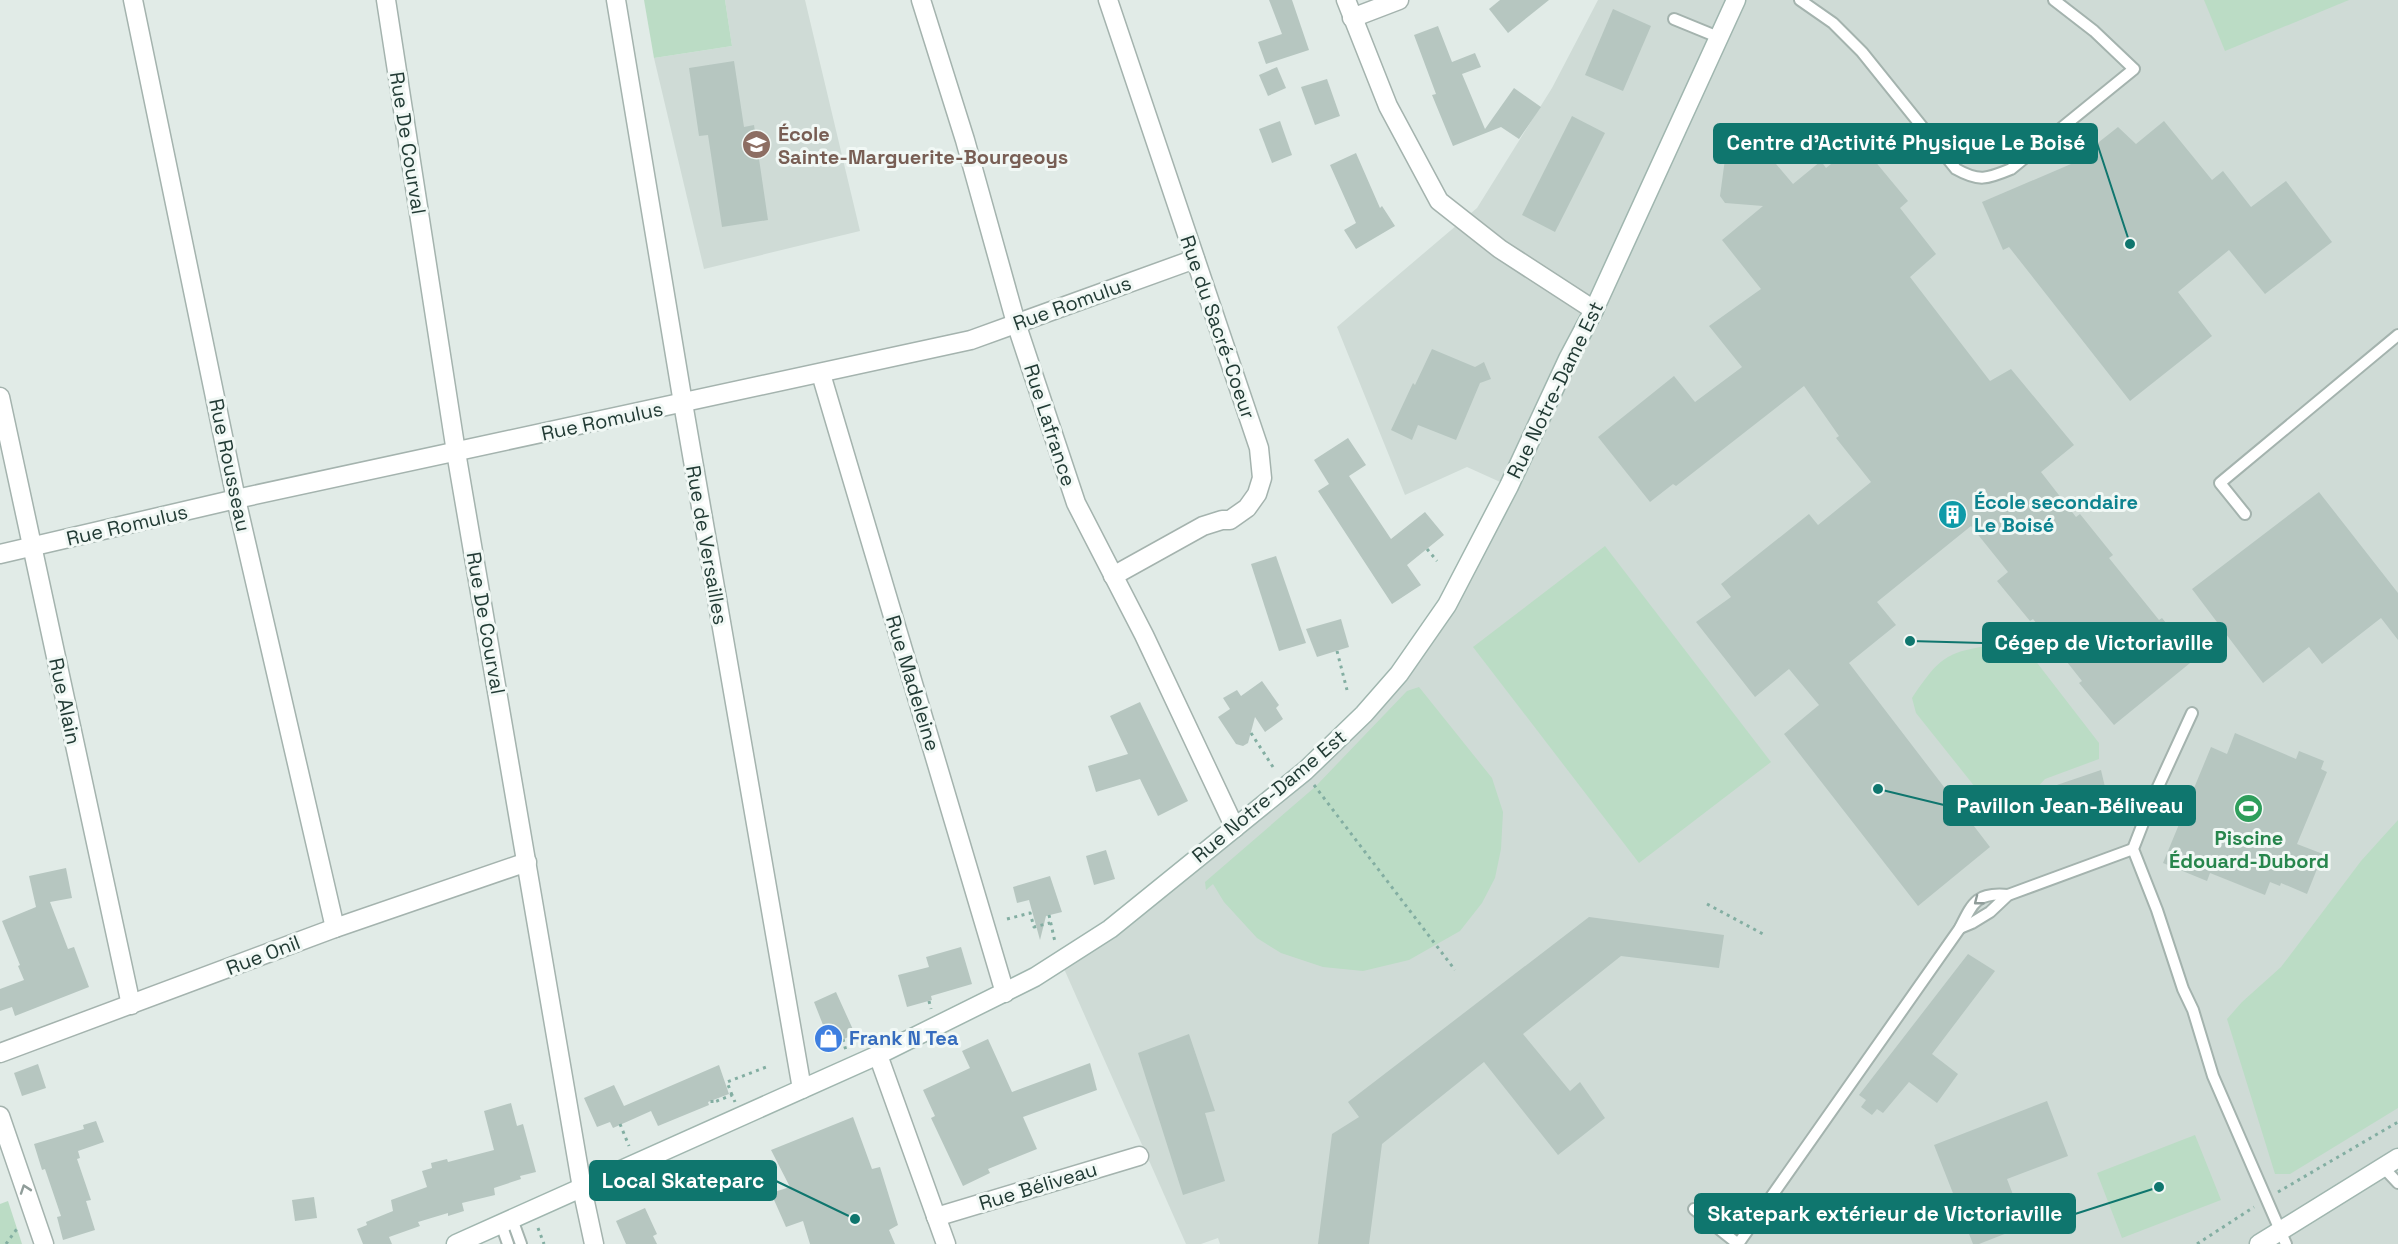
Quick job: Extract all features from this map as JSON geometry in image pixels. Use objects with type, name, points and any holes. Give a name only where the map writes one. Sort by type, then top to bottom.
[{"type":"street","name":"Rue Rousseau","points":[[133,0],[236,499],[335,928]]},
{"type":"street","name":"Rue De Courval","points":[[386,0],[456,452],[582,1188],[594,1244]]},
{"type":"street","name":"Rue de Versailles","points":[[616,0],[682,403],[802,1089]]},
{"type":"street","name":"Rue Lafrance","points":[[921,0],[965,140],[1016,323],[1076,503],[1144,635],[1234,828]]},
{"type":"street","name":"Rue du Sacré-Coeur","points":[[1108,0],[1259,447],[1262,478],[1252,501],[1230,520],[1203,526],[1113,576]]},
{"type":"street","points":[[1346,0],[1388,106],[1439,201],[1500,249],[1594,310]]},
{"type":"street","points":[[1352,18],[1399,0]]},
{"type":"street","name":"Rue Notre-Dame Est","points":[[462,1243],[878,1055],[1005,993],[1060,962],[1110,929],[1305,771],[1364,714],[1399,674],[1448,605],[1509,486],[1568,359],[1594,310],[1736,0]]},
{"type":"street","name":"Rue Romulus","points":[[0,554],[236,499],[971,340],[1195,259]]},
{"type":"street","name":"Rue Madeleine","points":[[821,374],[1005,993]]},
{"type":"street","name":"Rue Alain","points":[[0,397],[131,1005]]},
{"type":"street","name":"Rue Onil","points":[[0,1053],[335,928],[527,862]]},
{"type":"street","points":[[878,1055],[946,1244]]},
{"type":"street","points":[[0,1116],[44,1244]]},
{"type":"street","name":"Rue Béliveau","points":[[936,1217],[1139,1156]]},
{"type":"street","points":[[2259,1244],[2283,1238],[2391,1162]]},
{"type":"lane","points":[[1800,0],[1833,23],[1862,52],[1956,169],[1970,178],[1988,179],[2011,169],[2134,69],[2094,31],[2054,0]]},
{"type":"lane","points":[[1674,19],[1718,37]]},
{"type":"lane","points":[[2245,514],[2220,483],[2398,335]]},
{"type":"lane","points":[[2192,713],[2152,800],[2133,849],[2157,910],[2183,989],[2193,1010],[2213,1076],[2283,1238]]},
{"type":"lane","points":[[1960,928],[1990,912],[2008,895],[2133,849]]},
{"type":"lane","points":[[1694,1209],[1738,1244],[1960,928],[1972,904],[1989,893],[2008,895]]},
{"type":"lane","points":[[2391,1162],[2398,1183]]},
{"type":"lane","points":[[506,1222],[508,1244]]},
{"type":"lane","points":[[506,1222],[521,1244]]},
{"type":"path","points":[[1427,549],[1437,561]]},
{"type":"path","points":[[1337,651],[1347,690]]},
{"type":"path","points":[[1251,733],[1273,767]]},
{"type":"path","points":[[1305,771],[1455,970]]},
{"type":"path","points":[[1707,904],[1763,934]]},
{"type":"path","points":[[1007,919],[1030,913],[1034,927],[1050,923]]},
{"type":"path","points":[[1048,915],[1054,942]]},
{"type":"path","points":[[843,1040],[848,1055]]},
{"type":"path","points":[[737,1106],[727,1082],[769,1065]]},
{"type":"path","points":[[712,1100],[712,1103],[732,1095]]},
{"type":"path","points":[[2197,1244],[2265,1200],[2398,1122]]},
{"type":"path","points":[[620,1124],[632,1154]]},
{"type":"path","points":[[6,1244],[20,1224]]},
{"type":"path","points":[[537,1226],[544,1244]]},
{"type":"shaded area","name":"École Sainte-Marguerite-Bourgeoys","points":[[725,0],[805,0],[860,231],[704,269],[654,58],[732,46]]},
{"type":"shaded area","points":[[1598,0],[2398,0],[2398,1244],[1220,1244],[1218,1238],[1201,1244],[1186,1244],[1061,962],[1206,850],[1398,676],[1509,486],[1467,467],[1405,495],[1337,327],[1477,208],[1552,88]]},
{"type":"green space","points":[[644,0],[725,0],[732,46],[654,58]]},
{"type":"green space","points":[[2204,0],[2349,0],[2225,51]]},
{"type":"green space","points":[[1605,546],[1771,762],[1639,863],[1473,647]]},
{"type":"green space","points":[[1993,645],[2024,646],[2099,743],[2099,759],[2045,779],[2017,809],[1995,812],[1916,713],[1912,698],[1929,674],[1944,660],[1963,651]]},
{"type":"green space","points":[[1419,687],[1492,778],[1503,812],[1501,849],[1495,878],[1482,903],[1460,931],[1409,960],[1363,971],[1323,967],[1281,953],[1257,938],[1224,902],[1213,884],[1206,890],[1205,882],[1315,787],[1407,691]]},
{"type":"green space","points":[[2398,820],[2398,1108],[2290,1174],[2275,1174],[2227,1019],[2242,1002],[2281,967],[2361,861]]},
{"type":"green space","points":[[2195,1135],[2221,1200],[2122,1238],[2097,1173]]},
{"type":"green space","points":[[8,1201],[22,1244],[0,1244],[0,1204]]},
{"type":"building","points":[[1269,0],[1292,0],[1309,50],[1266,64],[1258,42],[1282,34]]},
{"type":"building","points":[[1500,0],[1549,0],[1508,33],[1489,9]]},
{"type":"building","points":[[1613,9],[1651,26],[1623,91],[1585,75]]},
{"type":"building","points":[[1438,26],[1452,62],[1475,53],[1481,67],[1462,74],[1485,129],[1514,88],[1541,107],[1519,139],[1501,127],[1453,146],[1432,95],[1436,94],[1414,35]]},
{"type":"building","name":"École Sainte-Marguerite-Bourgeoys","points":[[734,61],[744,127],[754,125],[768,220],[722,227],[708,135],[699,136],[689,68]]},
{"type":"building","points":[[1277,67],[1286,88],[1268,96],[1259,75]]},
{"type":"building","points":[[1327,79],[1340,116],[1315,125],[1301,87]]},
{"type":"building","points":[[1572,116],[1605,133],[1555,232],[1522,215]]},
{"type":"building","points":[[1280,121],[1292,155],[1272,163],[1259,129]]},
{"type":"building","points":[[2164,121],[2212,180],[2223,171],[2251,207],[2286,181],[2332,242],[2265,294],[2229,250],[2178,292],[2212,336],[2130,401],[2009,247],[2003,250],[1982,202],[2071,164],[2118,127],[2136,144]]},
{"type":"building","name":"École secondaire Le Boisé","points":[[1859,142],[1908,201],[1900,208],[1936,254],[1910,277],[1990,381],[2011,369],[2074,445],[2041,472],[2076,517],[2080,514],[2113,555],[2109,558],[2159,620],[2162,618],[2195,659],[2114,725],[2079,683],[2082,681],[2033,619],[2030,621],[1997,581],[2008,572],[1971,526],[1877,602],[1896,625],[1849,663],[1990,847],[1918,906],[1784,734],[1819,705],[1789,669],[1755,697],[1696,622],[1731,597],[1721,584],[1809,514],[1818,525],[1871,482],[1836,438],[1839,436],[1804,386],[1676,486],[1673,484],[1650,502],[1598,437],[1674,376],[1695,402],[1742,367],[1709,326],[1761,289],[1722,240],[1763,206],[1725,203],[1720,196],[1725,159],[1732,154],[1771,158],[1793,184],[1821,161],[1826,168]]},
{"type":"building","points":[[1356,153],[1380,208],[1382,206],[1395,226],[1356,249],[1344,230],[1356,223],[1330,165]]},
{"type":"building","points":[[1432,349],[1475,367],[1484,362],[1491,379],[1480,383],[1456,440],[1418,425],[1412,440],[1391,430]]},
{"type":"building","points":[[1348,438],[1366,465],[1349,476],[1391,539],[1425,512],[1444,535],[1407,565],[1421,585],[1392,604],[1318,491],[1329,484],[1314,460]]},
{"type":"building","points":[[2319,492],[2398,593],[2398,640],[2381,618],[2322,664],[2309,647],[2263,683],[2192,589]]},
{"type":"building","points":[[1276,556],[1306,643],[1279,651],[1251,564]]},
{"type":"building","points":[[1341,619],[1349,647],[1317,657],[1306,629]]},
{"type":"building","points":[[1262,681],[1279,705],[1276,708],[1283,719],[1265,732],[1255,717],[1248,743],[1243,746],[1236,744],[1218,717],[1230,709],[1223,698],[1237,690],[1241,696]]},
{"type":"building","points":[[1140,702],[1188,801],[1158,816],[1140,779],[1096,792],[1088,766],[1128,754],[1110,716]]},
{"type":"building","name":"Piscine Édouard-Dubord","points":[[2235,733],[2296,759],[2299,751],[2324,761],[2321,769],[2327,772],[2297,844],[2323,854],[2307,894],[2281,883],[2280,886],[2270,882],[2265,895],[2210,873],[2207,881],[2163,863],[2211,747],[2227,754]]},
{"type":"building","points":[[2101,770],[2108,800],[2058,817],[2051,787]]},
{"type":"building","points":[[1106,850],[1115,879],[1094,885],[1086,856]]},
{"type":"building","points":[[66,868],[72,898],[50,902],[68,949],[74,947],[89,987],[15,1016],[12,1007],[0,1011],[0,989],[24,980],[2,921],[36,907],[29,876]]},
{"type":"building","points":[[1050,876],[1062,912],[1046,916],[1040,940],[1029,900],[1017,903],[1013,887]]},
{"type":"building","points":[[1589,917],[1724,935],[1719,968],[1621,956],[1523,1034],[1570,1091],[1580,1082],[1605,1118],[1558,1155],[1484,1062],[1382,1144],[1369,1244],[1318,1244],[1332,1134],[1359,1117],[1348,1102]]},
{"type":"building","points":[[961,947],[972,984],[931,996],[932,1000],[907,1007],[898,975],[929,967],[926,957]]},
{"type":"building","points":[[1968,954],[1995,971],[1932,1054],[1958,1074],[1937,1103],[1909,1082],[1883,1113],[1877,1109],[1872,1115],[1861,1107],[1866,1100],[1859,1095]]},
{"type":"building","points":[[836,992],[855,1034],[826,1047],[819,1032],[825,1030],[814,1002]]},
{"type":"building","points":[[1189,1034],[1215,1111],[1205,1113],[1225,1181],[1183,1195],[1138,1053]]},
{"type":"building","points":[[988,1039],[1012,1092],[1090,1063],[1097,1090],[1023,1117],[1037,1149],[988,1169],[990,1173],[963,1186],[931,1118],[935,1116],[923,1090],[970,1068],[962,1051]]},
{"type":"building","points":[[38,1064],[46,1088],[22,1096],[14,1073]]},
{"type":"building","points":[[719,1065],[729,1094],[708,1102],[709,1105],[658,1126],[651,1111],[613,1128],[610,1122],[597,1127],[584,1098],[614,1085],[624,1106]]},
{"type":"building","points":[[2047,1101],[2068,1156],[2007,1179],[2025,1226],[1979,1244],[1973,1244],[1934,1145]]},
{"type":"building","points":[[511,1103],[517,1126],[523,1124],[536,1172],[520,1176],[521,1179],[494,1188],[495,1195],[462,1203],[464,1211],[418,1222],[420,1226],[389,1237],[392,1244],[363,1244],[357,1229],[367,1225],[366,1222],[393,1211],[391,1200],[427,1187],[422,1171],[432,1168],[431,1163],[447,1159],[448,1162],[494,1150],[484,1111]]},
{"type":"building","points":[[853,1117],[872,1169],[880,1167],[898,1225],[889,1230],[895,1244],[810,1244],[803,1221],[786,1227],[771,1193],[790,1187],[771,1150]]},
{"type":"building","points":[[96,1121],[104,1142],[78,1151],[80,1158],[77,1159],[91,1200],[86,1201],[95,1230],[63,1240],[57,1217],[61,1216],[34,1144],[84,1129],[83,1125]]},
{"type":"building","points":[[314,1197],[317,1218],[295,1221],[292,1200]]},
{"type":"building","points":[[645,1208],[657,1234],[653,1236],[657,1244],[626,1244],[616,1221]]},
{"type":"place","name":"École Sainte-Marguerite-Bourgeoys","points":[[757,145]]},
{"type":"place","name":"Centre d'Activité Physique Le Boisé","points":[[2130,244]]},
{"type":"place","name":"École secondaire Le Boisé","points":[[1953,514]]},
{"type":"place","name":"Cégep de Victoriaville","points":[[1910,641]]},
{"type":"place","name":"Pavillon Jean-Béliveau","points":[[1878,789]]},
{"type":"place","name":"Piscine Édouard-Dubord","points":[[2249,808]]},
{"type":"place","name":"Frank N Tea","points":[[828,1038]]},
{"type":"place","name":"Skatepark extérieur de Victoriaville","points":[[2159,1187]]},
{"type":"place","name":"Local Skateparc","points":[[855,1219]]}]
